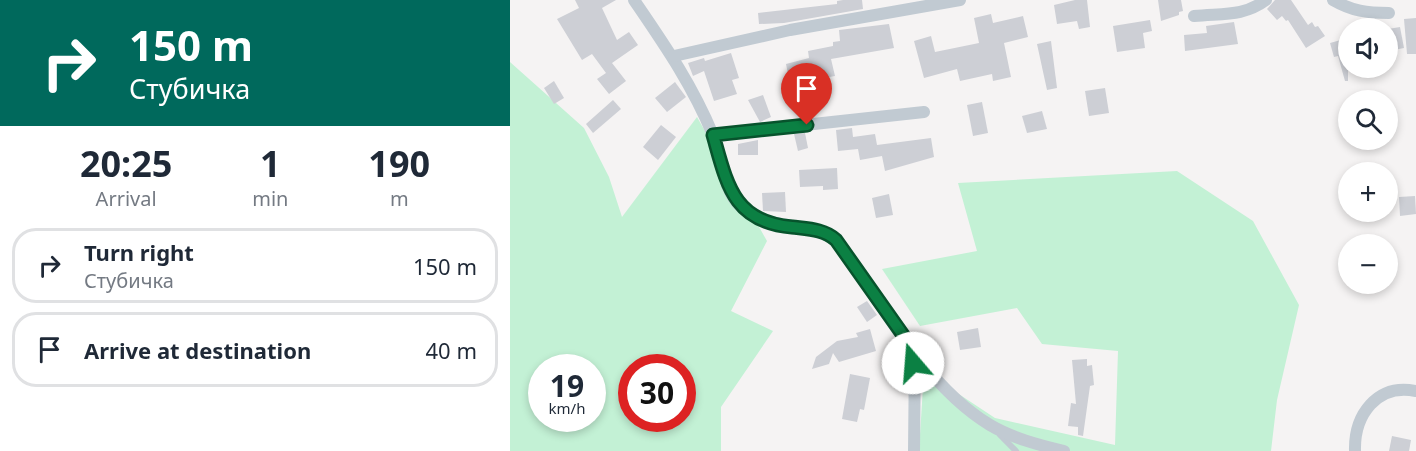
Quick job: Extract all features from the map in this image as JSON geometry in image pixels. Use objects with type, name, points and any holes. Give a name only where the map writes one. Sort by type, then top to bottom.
[{"type":"street","points":[[634,0],[674,56],[713,135],[736,201],[761,220],[783,227],[816,230],[831,236],[841,246],[915,352],[953,398],[991,425],[1017,438],[1064,451]]},
{"type":"street","points":[[674,56],[790,30],[960,0]]},
{"type":"street","points":[[1194,16],[1241,14],[1252,10],[1266,0]]},
{"type":"street","points":[[1332,0],[1348,9],[1364,13],[1389,13]]},
{"type":"street","points":[[713,135],[924,112]]},
{"type":"street","points":[[914,451],[913,363],[915,352]]},
{"type":"street","points":[[1355,451],[1358,423],[1371,403],[1392,390],[1416,391]]},
{"type":"lane","points":[[991,425],[1016,451]]},
{"type":"green space","points":[[510,62],[584,128],[609,177],[622,217],[697,117],[767,241],[731,311],[773,331],[721,407],[721,451],[510,451]]},
{"type":"green space","points":[[1177,171],[1253,221],[1299,305],[1277,400],[1271,451],[919,451],[924,371],[995,418],[1115,445],[1118,351],[1042,344],[1017,308],[920,326],[882,269],[977,251],[958,183]]},
{"type":"building","points":[[575,0],[616,0],[602,8],[617,40],[629,32],[638,45],[612,63],[626,81],[609,94],[597,79],[606,73],[592,54],[582,60],[557,19],[579,8]]},
{"type":"building","points":[[862,0],[863,9],[784,23],[759,24],[758,13],[837,4],[837,1]]},
{"type":"building","points":[[1087,0],[1090,27],[1079,29],[1077,21],[1057,24],[1054,5]]},
{"type":"building","points":[[1158,0],[1181,0],[1183,11],[1179,12],[1179,15],[1161,21]]},
{"type":"building","points":[[1275,0],[1291,0],[1308,25],[1312,22],[1325,36],[1306,48],[1288,20],[1286,21],[1282,16],[1277,20],[1267,9]]},
{"type":"building","points":[[991,14],[993,23],[1023,16],[1028,37],[1004,43],[1011,77],[993,81],[992,74],[960,81],[957,69],[924,78],[914,41],[931,36],[935,52],[979,43],[974,18]]},
{"type":"building","points":[[1416,18],[1416,54],[1407,54],[1404,19]]},
{"type":"building","points":[[1150,20],[1152,31],[1143,33],[1145,48],[1117,52],[1113,26]]},
{"type":"building","points":[[1234,22],[1238,44],[1185,51],[1184,35],[1207,33],[1206,26]]},
{"type":"building","points":[[889,24],[894,48],[831,59],[835,76],[790,84],[786,64],[809,58],[808,51],[833,46],[833,42],[840,41],[839,30]]},
{"type":"building","points":[[1398,27],[1400,27],[1404,48],[1398,49]]},
{"type":"building","points":[[1051,41],[1057,88],[1047,90],[1037,44]]},
{"type":"building","points":[[1338,41],[1338,56],[1334,57],[1330,43]]},
{"type":"building","points":[[731,53],[739,78],[732,80],[737,94],[714,101],[704,71],[693,76],[688,63],[704,58],[705,61]]},
{"type":"building","points":[[554,81],[564,98],[554,104],[544,88]]},
{"type":"building","points":[[675,82],[686,97],[667,112],[655,98]]},
{"type":"building","points":[[1105,88],[1109,113],[1089,116],[1085,91]]},
{"type":"building","points":[[763,95],[771,117],[760,122],[748,100]]},
{"type":"building","points":[[613,100],[621,109],[593,133],[586,124]]},
{"type":"building","points":[[982,102],[988,133],[973,136],[967,105]]},
{"type":"building","points":[[1042,111],[1047,129],[1027,133],[1022,116]]},
{"type":"building","points":[[661,125],[676,137],[658,160],[643,147]]},
{"type":"building","points":[[852,128],[853,137],[875,134],[877,145],[931,138],[934,157],[885,171],[882,156],[860,160],[858,149],[838,151],[836,130]]},
{"type":"building","points":[[805,133],[808,148],[798,151],[794,134]]},
{"type":"building","points":[[758,140],[758,155],[738,155],[738,144]]},
{"type":"building","points":[[837,168],[838,189],[823,190],[823,186],[800,187],[799,170]]},
{"type":"building","points":[[785,192],[786,212],[763,211],[762,193]]},
{"type":"building","points":[[889,194],[893,215],[876,218],[872,198]]},
{"type":"building","points":[[1415,196],[1416,214],[1400,216],[1399,197]]},
{"type":"building","points":[[867,301],[877,315],[867,322],[857,307]]},
{"type":"building","points":[[978,328],[981,347],[960,350],[957,332]]},
{"type":"building","points":[[870,329],[876,351],[839,362],[833,353],[829,364],[812,369],[816,357],[837,341],[858,337],[856,333]]},
{"type":"building","points":[[1087,359],[1087,366],[1092,365],[1094,385],[1090,386],[1083,436],[1078,435],[1078,427],[1068,426],[1071,403],[1076,404],[1072,360]]},
{"type":"building","points":[[850,374],[870,378],[864,410],[860,409],[857,422],[842,419]]},
{"type":"building","points":[[1392,436],[1411,440],[1409,451],[1389,451]]},
{"type":"route","points":[[807,125],[713,135],[731,192],[742,208],[761,220],[783,227],[816,230],[836,240],[915,352],[913,363]]}]
